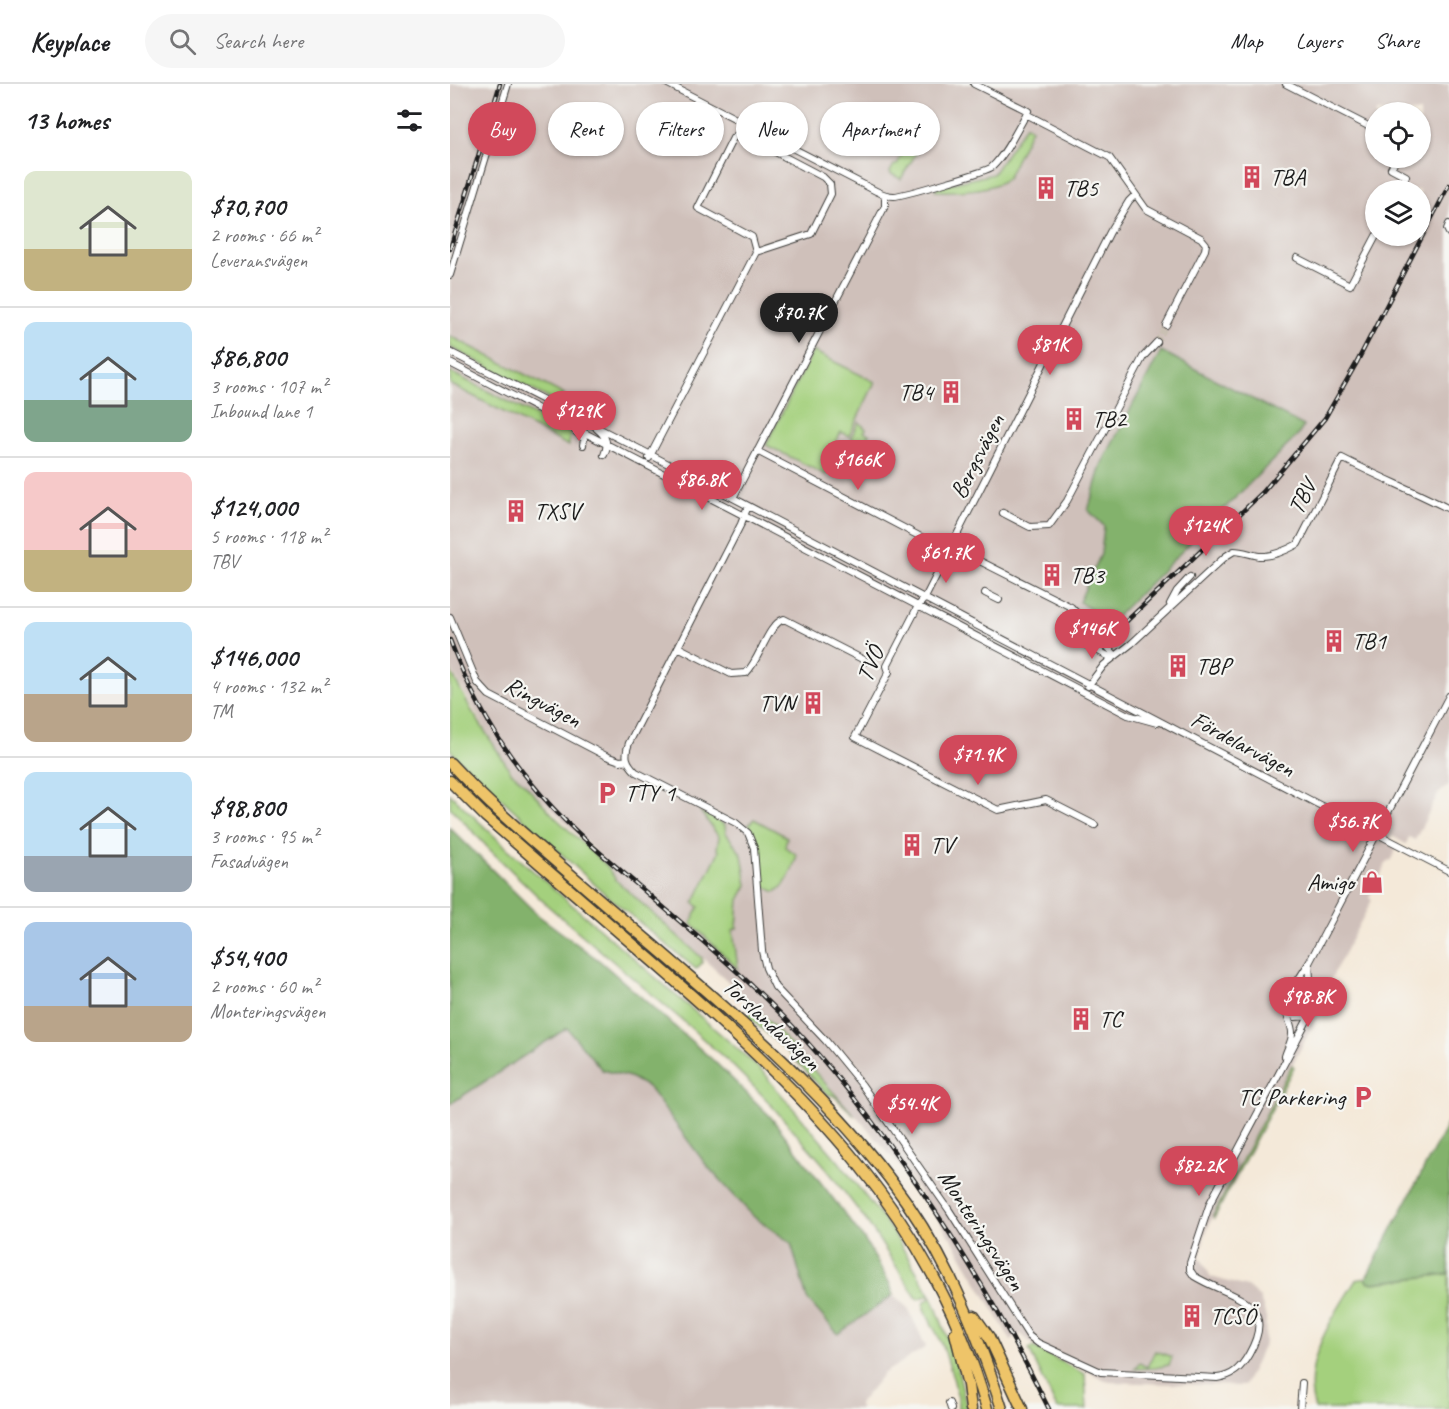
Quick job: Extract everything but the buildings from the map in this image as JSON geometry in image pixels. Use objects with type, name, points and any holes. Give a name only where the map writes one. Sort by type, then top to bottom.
[{"type":"main road","name":"Torslandavägen","points":[[450,763],[495,810],[752,1033],[834,1112],[911,1209],[962,1298],[1002,1409]]},
{"type":"main road","name":"Torslandavägen","points":[[450,781],[485,816],[743,1040],[806,1104],[859,1163],[906,1227],[931,1270],[967,1346],[987,1409]]},
{"type":"main road","points":[[962,1298],[989,1337],[1022,1409]]},
{"type":"main road","points":[[948,1307],[968,1385],[971,1409]]},
{"type":"street","points":[[450,275],[508,84]]},
{"type":"street","points":[[668,84],[885,195],[907,195],[928,186],[983,173],[992,167],[1027,113]]},
{"type":"street","points":[[974,84],[1108,157],[1146,209],[1201,238],[1206,244],[1166,325]]},
{"type":"street","points":[[1286,84],[1365,124]]},
{"type":"street","points":[[647,461],[756,252],[752,237],[698,208],[733,138],[737,135],[748,137],[823,177],[831,189],[831,194],[811,234],[756,252]]},
{"type":"street","points":[[1391,168],[1406,176],[1404,180]]},
{"type":"street","points":[[733,498],[885,206],[885,195]]},
{"type":"street","name":"Bergsvägen","points":[[918,606],[925,598],[952,546],[1105,242],[1129,201],[1135,195]]},
{"type":"street","points":[[1449,224],[1447,229],[1449,233]]},
{"type":"street","points":[[1297,258],[1350,285],[1371,246]]},
{"type":"street","points":[[1003,513],[1030,527],[1049,526],[1067,501],[1143,357],[1157,342]]},
{"type":"street","points":[[450,352],[590,423],[647,461],[746,513]]},
{"type":"street","points":[[450,363],[628,455],[733,498],[746,513]]},
{"type":"street","points":[[562,420],[566,427],[581,435],[584,439],[583,445]]},
{"type":"street","points":[[590,423],[601,433],[647,461],[746,513]]},
{"type":"street","points":[[601,433],[607,450],[604,455],[621,451]]},
{"type":"street","points":[[757,451],[921,537],[952,546],[1071,607],[1113,657]]},
{"type":"street","points":[[613,452],[647,461]]},
{"type":"street","name":"TBV","points":[[1086,692],[1089,684],[1104,665],[1216,564],[1234,551],[1266,556],[1298,544],[1342,458],[1449,509]]},
{"type":"street","points":[[627,760],[625,754],[629,743],[746,513]]},
{"type":"street","name":"Fördelarvägen","points":[[746,513],[925,598],[1331,811]]},
{"type":"street","name":"Fördelarvägen","points":[[746,513],[918,606],[1128,715],[1170,726]]},
{"type":"street","points":[[1161,616],[1177,591],[1190,577]]},
{"type":"street","points":[[985,592],[999,600]]},
{"type":"street","name":"TVÖ","points":[[918,606],[887,666],[889,672],[855,737],[998,810],[1046,800],[1095,825]]},
{"type":"street","name":"Ringvägen","points":[[450,617],[477,682],[489,695],[606,756],[620,761],[627,760]]},
{"type":"street","points":[[678,647],[730,674],[746,673],[755,662],[778,621],[784,620],[866,662]]},
{"type":"street","points":[[1067,635],[1113,657]]},
{"type":"street","points":[[1284,1063],[1292,1033],[1284,998],[1309,963],[1449,696]]},
{"type":"street","name":"Monteringsvägen","points":[[627,760],[636,772],[736,823],[748,833],[754,848],[762,951],[771,981],[778,992],[826,1041],[862,1085],[949,1210],[1029,1336],[1044,1346],[1101,1372],[1223,1377],[1229,1376],[1242,1366],[1257,1341],[1259,1331],[1259,1320],[1252,1306],[1194,1276],[1190,1270],[1190,1263],[1210,1203],[1284,1063]]},
{"type":"street","points":[[1364,827],[1449,871]]},
{"type":"street","points":[[1284,1063],[1315,1002],[1311,991],[1309,963]]},
{"type":"street","points":[[1293,988],[1302,987],[1311,991]]},
{"type":"street","points":[[1286,1010],[1298,1017],[1305,1017],[1311,1013]]},
{"type":"street","points":[[1300,1409],[1302,1383]]},
{"type":"shaded area","points":[[450,84],[1449,84],[1449,785],[1438,794],[1415,840],[1409,837],[1406,844],[1392,836],[1390,840],[1399,844],[1390,861],[1388,860],[1369,898],[1372,900],[1323,994],[1328,997],[1205,1235],[1200,1257],[1211,1277],[1247,1287],[1260,1298],[1266,1317],[1265,1343],[1244,1386],[1109,1382],[1034,1345],[1021,1334],[1011,1340],[953,1241],[906,1174],[881,1144],[766,1016],[616,879],[609,865],[512,771],[493,743],[450,667]]},
{"type":"shaded area","points":[[567,1028],[602,1070],[630,1077],[649,1087],[707,1166],[754,1217],[791,1243],[807,1299],[838,1334],[893,1295],[908,1308],[926,1347],[884,1373],[858,1405],[861,1409],[450,1409],[450,1104]]},
{"type":"green space","points":[[1026,125],[1031,129],[1008,177],[1002,182],[973,190],[935,191],[937,187],[993,174]]},
{"type":"green space","points":[[901,156],[914,156],[901,179],[890,172],[894,165],[897,165]]},
{"type":"green space","points":[[450,336],[565,395],[554,401],[450,347]]},
{"type":"green space","points":[[813,351],[875,382],[849,436],[841,432],[826,462],[831,465],[826,475],[766,445]]},
{"type":"green space","points":[[1161,351],[1304,426],[1298,435],[1117,616],[1105,619],[1079,602],[1101,554],[1104,526],[1088,510],[1101,465]]},
{"type":"green space","points":[[450,372],[570,433],[569,446],[450,384]]},
{"type":"green space","points":[[859,422],[866,429],[864,432],[869,434],[847,475],[842,472],[857,441],[851,438]]},
{"type":"green space","points":[[450,670],[472,711],[511,772],[607,866],[616,880],[702,958],[702,963],[696,969],[604,893],[456,757],[450,749]]},
{"type":"green space","points":[[450,794],[508,849],[768,1077],[839,1162],[893,1232],[933,1299],[956,1361],[967,1409],[958,1409],[958,1396],[943,1346],[924,1309],[924,1302],[930,1298],[929,1295],[919,1299],[916,1297],[868,1223],[823,1164],[764,1097],[731,1064],[548,906],[490,850],[450,807]]},
{"type":"green space","points":[[700,811],[725,825],[726,833],[742,855],[747,885],[739,900],[737,928],[733,930],[738,969],[691,923],[699,907],[694,903],[719,851],[717,848],[719,837]]},
{"type":"green space","points":[[754,819],[787,837],[785,847],[797,855],[786,881],[775,892],[763,885],[757,840],[749,824]]},
{"type":"green space","points":[[450,828],[539,916],[600,961],[714,1061],[770,1116],[864,1239],[890,1284],[893,1295],[838,1334],[807,1299],[791,1243],[754,1217],[707,1166],[649,1088],[630,1077],[602,1070],[567,1028],[450,1104]]},
{"type":"green space","points":[[757,1009],[855,1116],[834,1096],[827,1094],[785,1049],[747,1016]]},
{"type":"green space","points":[[1292,1065],[1294,1067],[1214,1218],[1213,1216]]},
{"type":"green space","points":[[1449,1121],[1449,1274],[1369,1283],[1366,1278]]},
{"type":"green space","points":[[1449,1274],[1449,1409],[1315,1409],[1312,1375],[1315,1358],[1329,1325],[1356,1280],[1366,1278],[1369,1283],[1375,1283]]},
{"type":"green space","points":[[1033,1347],[1085,1374],[1087,1409],[1057,1409],[1029,1349]]},
{"type":"green space","points":[[1155,1351],[1172,1357],[1169,1365],[1134,1369],[1139,1363],[1147,1367]]},
{"type":"tunnel","points":[[1157,342],[1166,325]]},
{"type":"railway","points":[[450,249],[500,84]]},
{"type":"railway","points":[[1114,633],[1263,492],[1325,418],[1356,364],[1449,185]]},
{"type":"railway","points":[[450,640],[466,679],[486,716],[508,752],[543,797],[589,843],[765,998],[821,1057],[855,1099],[904,1165],[955,1241],[1004,1323],[1049,1409]]},
{"type":"place","name":"TBA","points":[[1252,177]]},
{"type":"place","name":"TB5","points":[[1046,188]]},
{"type":"place","name":"TB4","points":[[951,392]]},
{"type":"place","name":"TB2","points":[[1074,419]]},
{"type":"place","name":"TXSV","points":[[516,511]]},
{"type":"place","name":"TB3","points":[[1052,575]]},
{"type":"place","name":"TB1","points":[[1334,641]]},
{"type":"place","name":"TBP","points":[[1178,666]]},
{"type":"place","name":"TVN","points":[[813,703]]},
{"type":"place","name":"TTY 1","points":[[607,793]]},
{"type":"place","name":"TV","points":[[912,845]]},
{"type":"place","name":"Amigo","points":[[1372,882]]},
{"type":"place","name":"TC","points":[[1081,1019]]},
{"type":"place","name":"TC Parkering","points":[[1363,1097]]},
{"type":"place","name":"TCSÖ","points":[[1192,1316]]}]
